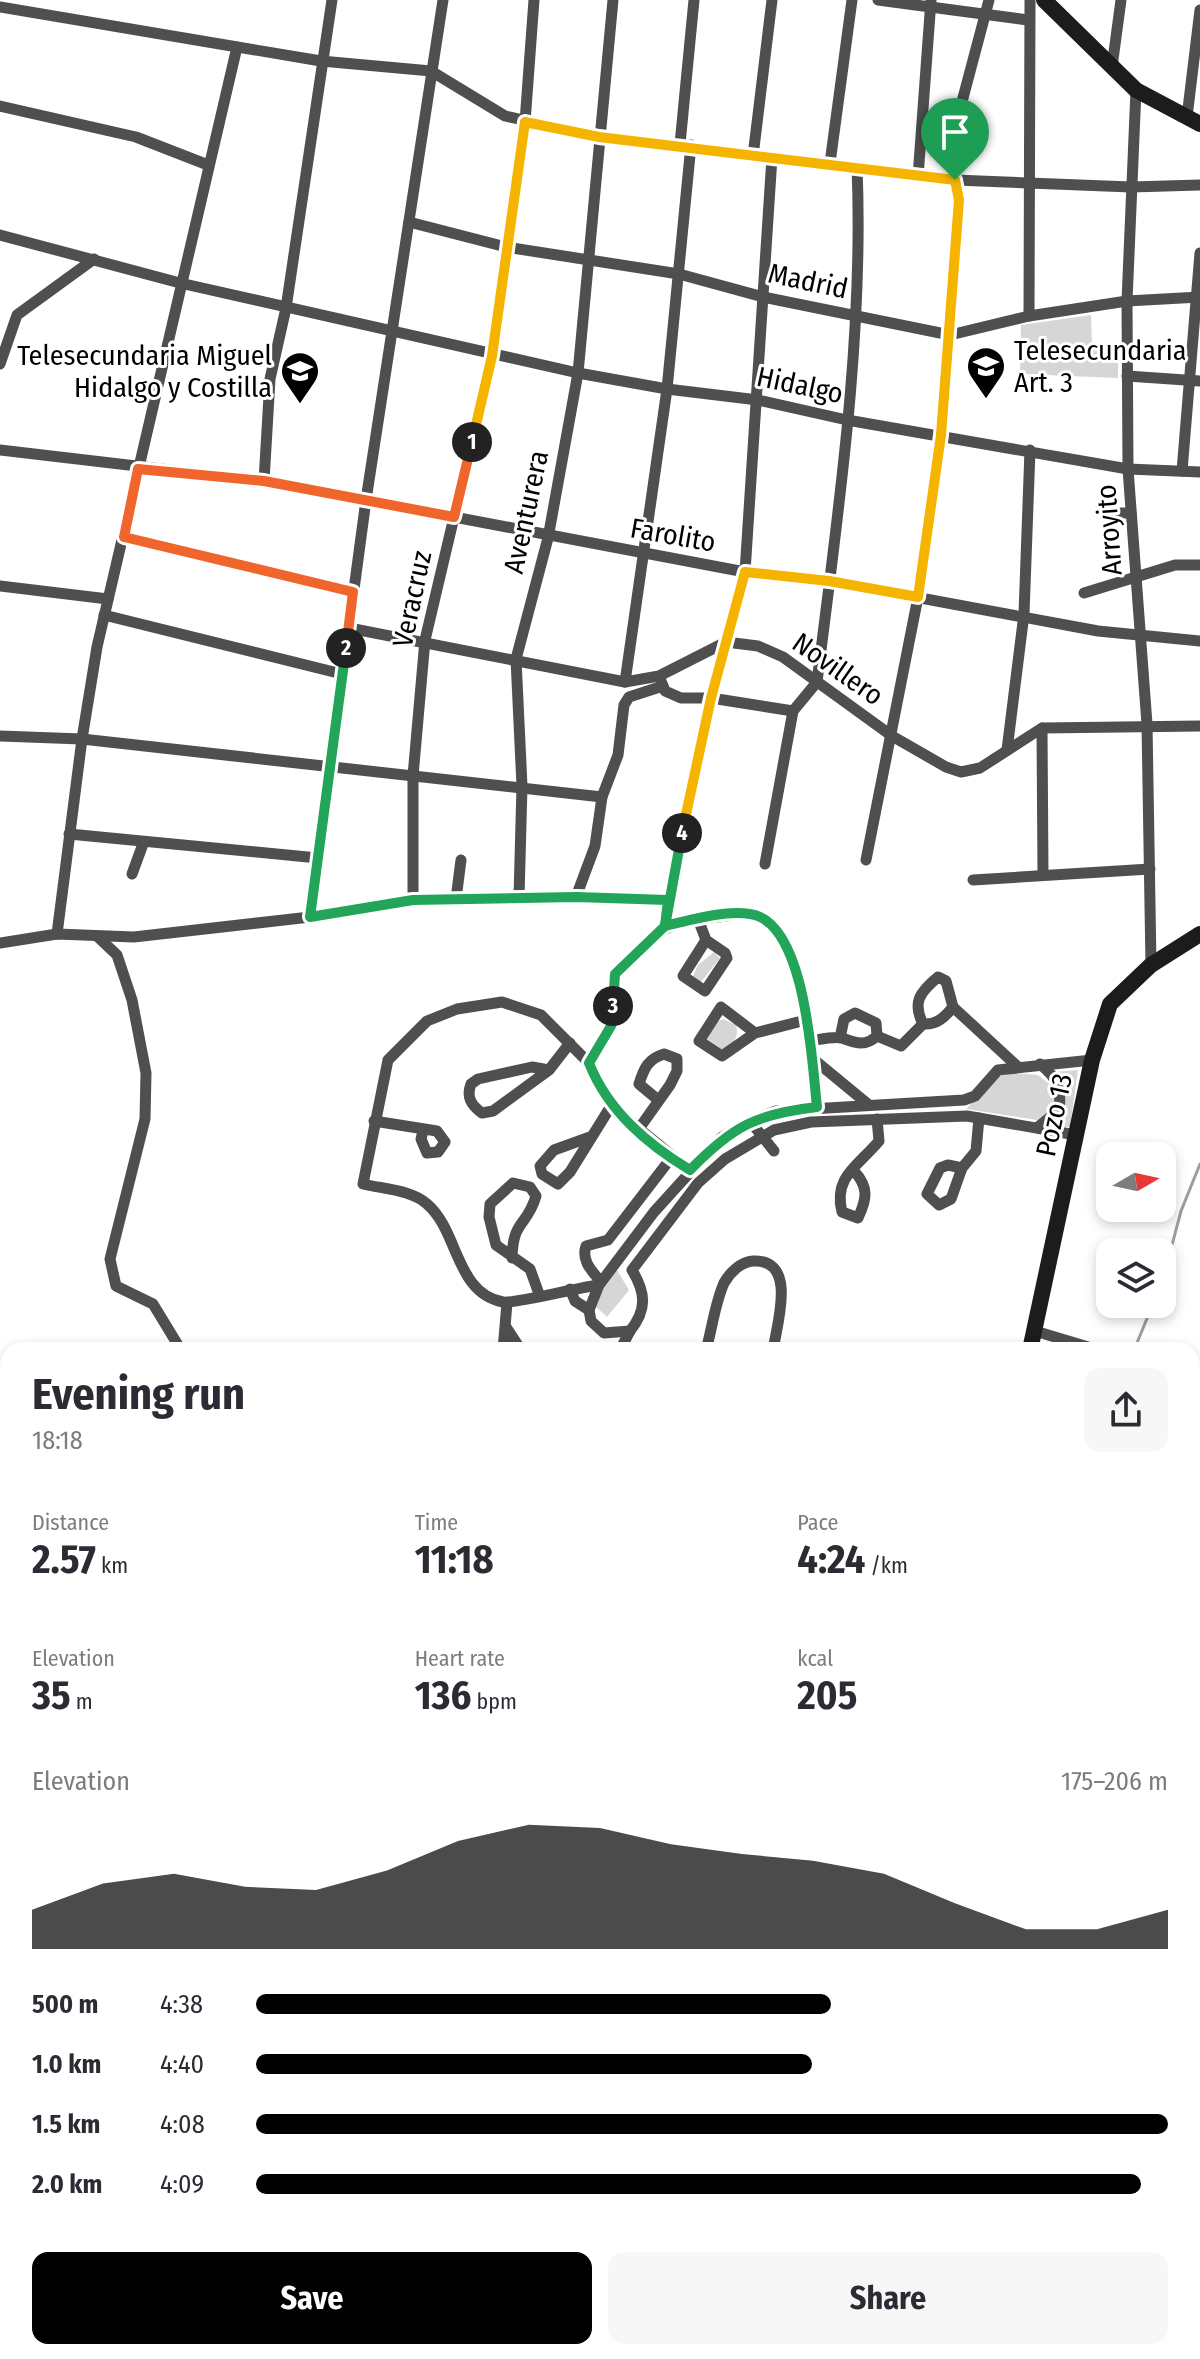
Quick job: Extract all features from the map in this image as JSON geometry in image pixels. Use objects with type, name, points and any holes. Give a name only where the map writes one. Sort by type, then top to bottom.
[{"type":"main road","points":[[1044,0],[1136,90],[1194,121]]},
{"type":"main road","name":"Pozo 13","points":[[1032,1342],[1092,1060],[1110,1004],[1151,965],[1200,934]]},
{"type":"street","points":[[264,481],[270,379],[286,308],[332,0]]},
{"type":"street","points":[[310,917],[366,500],[443,0]]},
{"type":"street","name":"Veracruz","points":[[413,900],[413,776],[425,640],[492,356],[525,122],[534,0]]},
{"type":"street","name":"Aventurera","points":[[519,897],[522,786],[516,659],[548,538],[578,373],[586,262],[613,0]]},
{"type":"street","points":[[625,682],[667,389],[679,274],[694,0]]},
{"type":"street","points":[[753,156],[772,0]]},
{"type":"street","points":[[830,163],[852,0]]},
{"type":"street","points":[[878,0],[930,5],[985,17],[1028,20]]},
{"type":"street","points":[[866,860],[918,597],[941,435],[959,200],[952,152],[955,128],[989,0]]},
{"type":"street","points":[[1029,316],[1030,0]]},
{"type":"street","points":[[1112,67],[1121,0]]},
{"type":"street","points":[[918,177],[930,5]]},
{"type":"street","points":[[0,7],[321,61],[431,71],[505,116],[599,137],[686,145],[955,180],[1131,187],[1200,185]]},
{"type":"street","points":[[1194,121],[1200,10]]},
{"type":"street","points":[[57,934],[82,739],[104,615],[237,47]]},
{"type":"street","name":"Arroyito","points":[[1136,90],[1127,301],[1128,469],[1147,724],[1151,965]]},
{"type":"street","points":[[0,106],[136,137],[208,165]]},
{"type":"street","points":[[665,926],[711,698],[745,572],[772,157]]},
{"type":"street","points":[[765,864],[793,711],[817,682],[847,420],[855,315],[857,166]]},
{"type":"street","name":"Madrid","points":[[409,222],[506,247],[586,262],[679,274],[763,297],[950,335],[1029,316],[1127,301],[1198,297]]},
{"type":"street","name":"Hidalgo","points":[[0,235],[180,283],[578,373],[667,389],[758,400],[847,420],[1128,469],[1200,472]]},
{"type":"street","points":[[1182,471],[1195,380],[1200,253]]},
{"type":"street","points":[[0,364],[17,315],[94,259]]},
{"type":"street","points":[[1127,376],[1195,380]]},
{"type":"street","name":"Farolito","points":[[0,450],[138,469],[264,481],[548,538],[745,572],[829,581],[1024,614],[1098,631],[1200,641]]},
{"type":"street","points":[[1007,750],[1024,614],[1030,450]]},
{"type":"street","points":[[1105,513],[1131,513]]},
{"type":"street","points":[[124,537],[353,592]]},
{"type":"street","points":[[1084,593],[1175,565],[1200,565]]},
{"type":"street","points":[[0,586],[108,599]]},
{"type":"street","points":[[104,615],[342,674]]},
{"type":"street","points":[[349,628],[425,640],[625,682],[661,681]]},
{"type":"street","points":[[576,897],[595,846],[602,797],[618,755],[624,705],[629,697],[726,642]]},
{"type":"street","name":"Novillero","points":[[726,642],[758,646],[783,657],[892,736],[946,767],[961,772],[980,768],[1042,728],[1147,724],[1200,726]]},
{"type":"street","points":[[661,681],[665,691],[681,698],[711,698],[793,711]]},
{"type":"street","points":[[1042,728],[1043,875]]},
{"type":"street","points":[[0,736],[82,739],[602,797]]},
{"type":"street","points":[[69,834],[143,844],[318,858]]},
{"type":"street","points":[[132,874],[143,844]]},
{"type":"street","points":[[456,899],[461,860]]},
{"type":"street","points":[[973,880],[1150,869]]},
{"type":"street","points":[[0,943],[57,934],[134,937],[310,917],[413,900],[576,897],[668,900]]},
{"type":"street","points":[[589,1063],[611,1026],[615,974],[665,926],[751,914],[768,920],[783,935],[794,960],[812,1058],[817,1107]]},
{"type":"street","points":[[698,919],[706,940],[725,953],[727,958],[705,991],[683,976],[706,940]]},
{"type":"street","points":[[98,937],[117,955],[132,1000],[146,1073],[145,1119],[110,1259],[111,1275],[116,1286],[153,1304],[176,1342]]},
{"type":"street","points":[[923,1024],[916,1011],[917,999],[938,977],[946,981],[953,1007],[1017,1066]]},
{"type":"street","points":[[600,1283],[507,1303],[484,1296],[475,1286],[436,1213],[425,1201],[363,1184],[388,1060],[427,1021],[457,1009],[502,1002],[541,1015],[589,1063],[611,1106],[671,1158],[690,1170]]},
{"type":"street","points":[[755,1033],[721,1007],[699,1041],[722,1056],[755,1033],[806,1020]]},
{"type":"street","points":[[877,1036],[901,1046],[923,1024],[944,1018],[953,1007]]},
{"type":"street","points":[[809,1041],[840,1038],[854,1044],[870,1043],[877,1036],[876,1023],[855,1013],[844,1019],[840,1038]]},
{"type":"street","points":[[549,1070],[532,1067],[478,1079],[471,1084],[468,1093],[472,1106],[482,1113],[493,1111],[549,1070],[570,1043]]},
{"type":"street","points":[[812,1058],[869,1105]]},
{"type":"street","points":[[630,1331],[604,1333],[591,1321],[589,1310],[600,1283],[654,1212],[722,1137],[776,1111],[964,1100],[975,1096],[998,1070],[1092,1060]]},
{"type":"street","points":[[1038,1127],[1059,1110],[1061,1094],[1056,1078],[1040,1064]]},
{"type":"street","points":[[638,1130],[657,1099]]},
{"type":"street","points":[[964,1100],[967,1116]]},
{"type":"street","points":[[590,1137],[554,1150],[540,1166],[542,1174],[558,1184],[570,1172],[611,1106]]},
{"type":"street","points":[[632,1270],[698,1183],[759,1136],[794,1124],[967,1116],[1076,1135]]},
{"type":"street","points":[[962,1168],[976,1151],[979,1118]]},
{"type":"street","points":[[854,1171],[879,1141],[877,1119]]},
{"type":"street","points":[[374,1121],[423,1131]]},
{"type":"street","points":[[750,1121],[774,1151]]},
{"type":"street","points":[[600,1283],[584,1254],[586,1246],[608,1240],[671,1158]]},
{"type":"street","points":[[512,1258],[513,1233],[532,1209],[536,1196],[530,1187],[513,1183],[490,1204],[489,1217],[496,1245],[512,1258],[530,1269],[539,1294]]},
{"type":"street","points":[[708,1342],[725,1282],[738,1265],[754,1261],[772,1265],[779,1271],[782,1292],[774,1342]]},
{"type":"street","points":[[618,1262],[632,1270],[641,1284],[644,1302],[643,1312],[624,1342]]},
{"type":"street","points":[[570,1289],[575,1301],[589,1310]]},
{"type":"street","points":[[504,1342],[507,1303]]},
{"type":"street","points":[[506,1327],[516,1342]]},
{"type":"street","points":[[1035,1331],[1076,1342]]},
{"type":"shaded area","points":[[1091,315],[1092,347],[1118,348],[1118,378],[1020,374],[1021,325]]},
{"type":"shaded area","points":[[714,952],[720,958],[701,982],[692,978],[698,965]]},
{"type":"shaded area","points":[[723,1019],[736,1025],[737,1035],[731,1044],[720,1051],[705,1039],[717,1022]]},
{"type":"shaded area","points":[[1078,1070],[1070,1127],[1044,1126],[1058,1112],[1053,1072]]},
{"type":"shaded area","points":[[1015,1073],[1038,1075],[1053,1087],[1056,1107],[1043,1121],[966,1109],[998,1076]]},
{"type":"shaded area","points":[[617,1270],[629,1290],[607,1317],[594,1305],[594,1294]]},
{"type":"waterway","points":[[1174,1238],[1200,1164]]},
{"type":"waterway","points":[[1137,1342],[1147,1318]]},
{"type":"place","name":"Telesecundaria Art. 3","points":[[986,400]]},
{"type":"place","name":"Telesecundaria Miguel Hidalgo y Costilla","points":[[300,405]]},
{"type":"route","points":[[955,180],[753,156],[691,145],[599,137],[525,122],[492,356],[454,517],[264,481],[138,469],[124,537],[353,592],[310,917],[413,900],[519,897],[668,900],[665,926],[615,974],[611,1026],[589,1063],[598,1086],[611,1106],[671,1158],[690,1170],[722,1137],[750,1121],[776,1111],[817,1107],[794,960],[783,935],[768,920],[751,914],[665,926],[668,900],[711,698],[745,572],[829,581],[918,597],[941,435],[950,335],[959,200],[955,180]]}]
